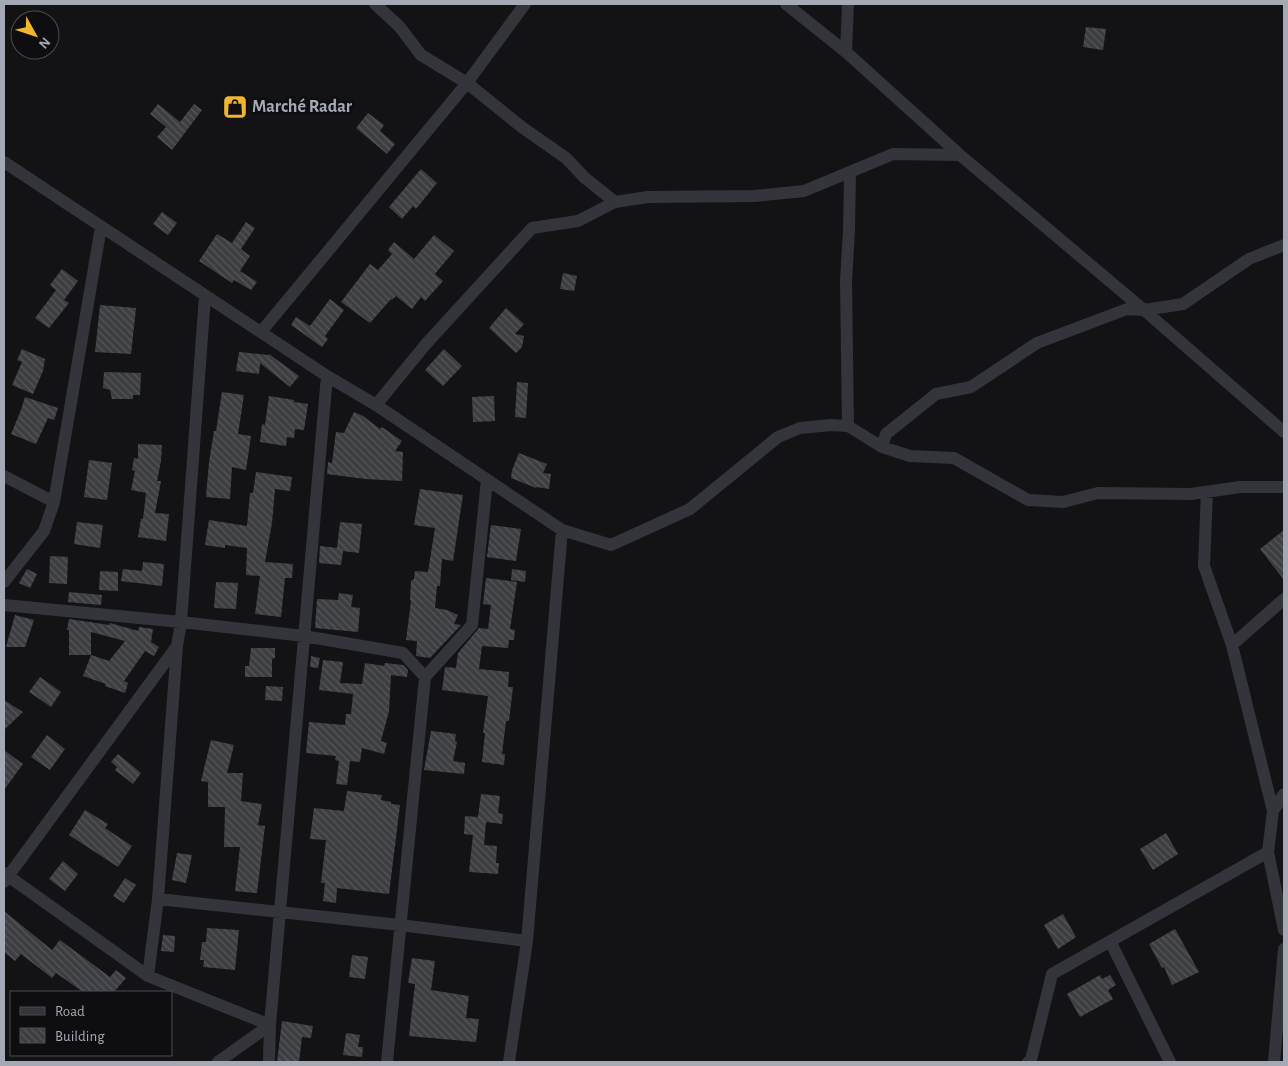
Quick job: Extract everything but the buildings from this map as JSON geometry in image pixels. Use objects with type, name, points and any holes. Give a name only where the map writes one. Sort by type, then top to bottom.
[{"type":"street","points":[[375,4],[399,26],[421,55],[467,83],[566,158],[584,178],[615,202]]},
{"type":"street","points":[[261,332],[467,83],[525,4]]},
{"type":"street","points":[[786,4],[846,52],[960,155],[1144,310],[1284,432]]},
{"type":"street","points":[[846,52],[848,4]]},
{"type":"street","points":[[376,406],[426,344],[532,228],[578,221],[615,202],[648,197],[754,196],[804,191],[893,154],[960,155]]},
{"type":"street","points":[[4,162],[562,530],[611,545],[690,509],[778,437],[800,428],[831,425],[848,426],[882,447],[910,456],[954,458],[1028,500],[1063,502],[1098,493],[1191,494],[1240,486],[1284,487]]},
{"type":"street","points":[[848,426],[846,281],[850,231],[850,173]]},
{"type":"street","points":[[4,582],[44,531],[54,502],[101,227]]},
{"type":"street","points":[[882,447],[886,434],[936,394],[971,387],[1037,343],[1127,310],[1144,310],[1183,304],[1249,259],[1284,245]]},
{"type":"street","points":[[148,976],[158,899],[205,296]]},
{"type":"street","points":[[269,1062],[270,1025],[327,376]]},
{"type":"street","points":[[4,476],[54,502]]},
{"type":"street","points":[[387,1062],[424,677],[472,625],[487,480]]},
{"type":"street","points":[[1206,492],[1204,566],[1232,646],[1273,811],[1268,852],[1284,930]]},
{"type":"street","points":[[510,1062],[528,941],[562,530]]},
{"type":"street","points":[[1232,646],[1284,599]]},
{"type":"street","points":[[4,605],[304,636],[403,653],[424,677]]},
{"type":"street","points":[[178,646],[5,877],[148,976],[270,1025]]},
{"type":"street","points":[[1273,811],[1284,794]]},
{"type":"street","points":[[1028,1062],[1031,1060],[1052,974],[1268,852]]},
{"type":"street","points":[[158,899],[528,941]]},
{"type":"street","points":[[1110,941],[1170,1062]]},
{"type":"street","points":[[1275,1060],[1284,949]]},
{"type":"street","points":[[218,1062],[270,1025]]},
{"type":"place","name":"Marché Radar","points":[[235,107]]}]
